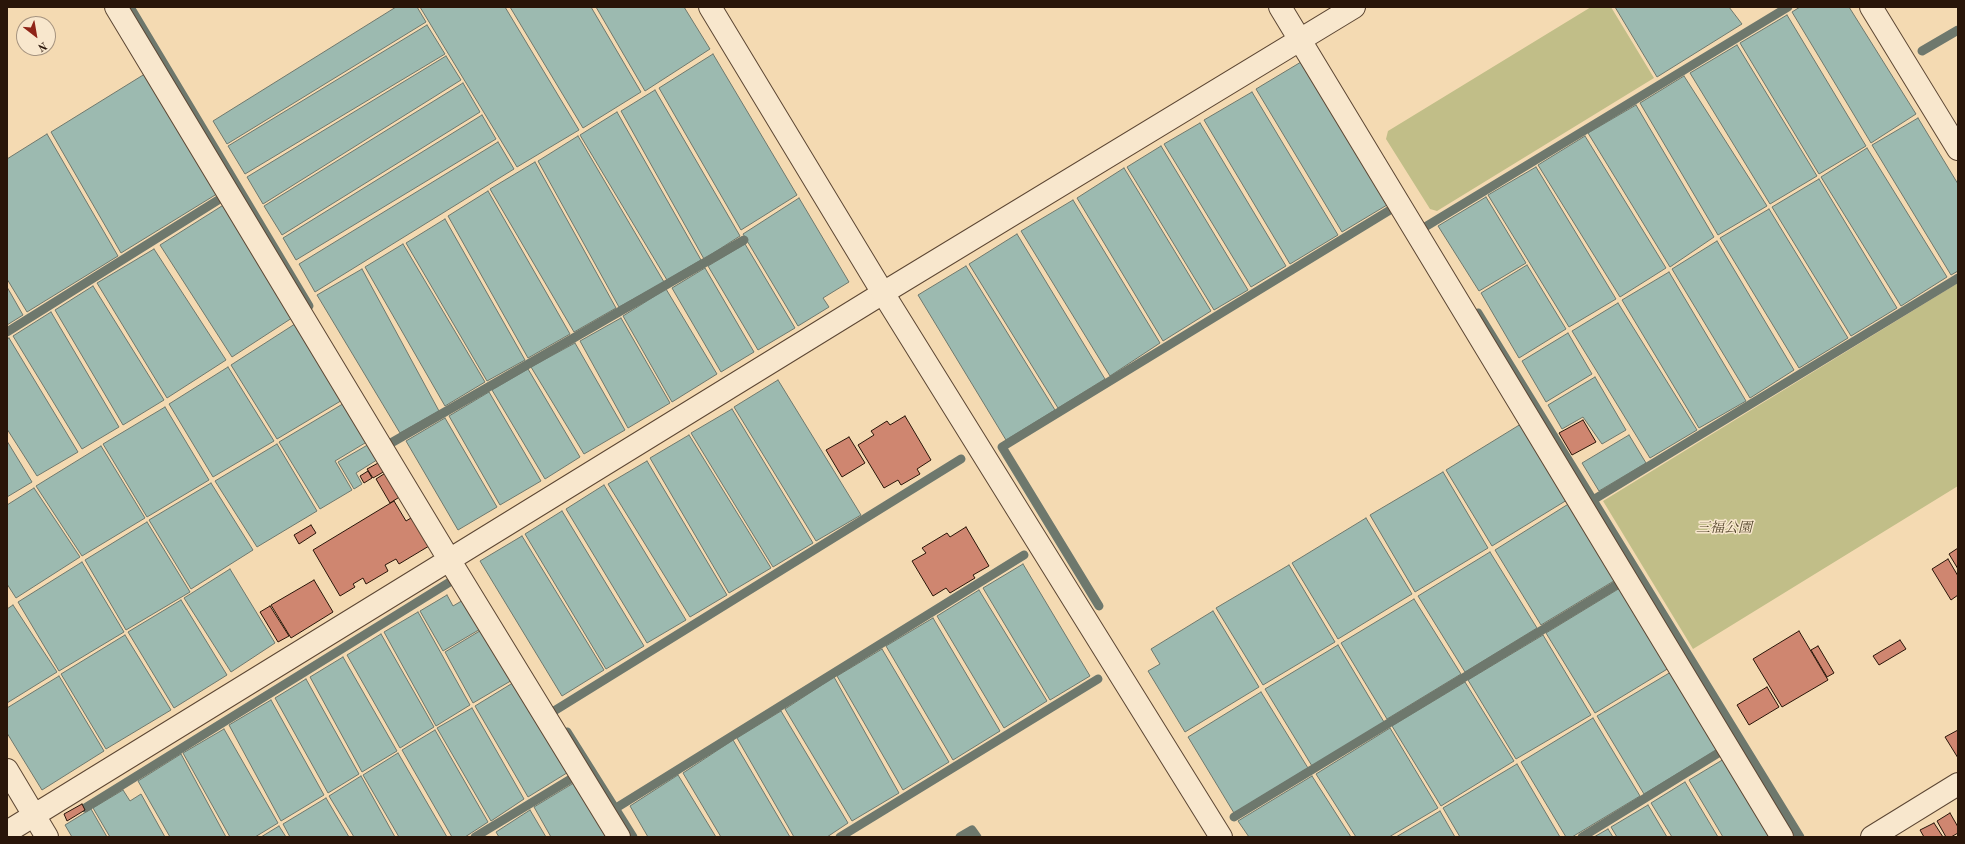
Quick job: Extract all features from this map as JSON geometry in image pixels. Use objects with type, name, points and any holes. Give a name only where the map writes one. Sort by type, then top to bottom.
[{"type":"street","points":[[116,7],[450,561],[619,837]]},
{"type":"street","points":[[710,7],[883,293],[1221,837]]},
{"type":"street","points":[[1280,7],[1782,837]]},
{"type":"street","points":[[7,832],[450,561],[883,293],[1354,7]]},
{"type":"street","points":[[1871,7],[1958,149]]},
{"type":"street","points":[[7,770],[48,837]]},
{"type":"street","points":[[1872,837],[1958,784]]},
{"type":"green space","points":[[1591,7],[1611,7],[1654,78],[1437,211],[1430,209],[1386,139],[1388,131]]},
{"type":"green space","name":"三福公園","points":[[1958,283],[1958,486],[1693,649],[1603,501]]},
{"type":"water","points":[[396,7],[417,7],[426,22],[227,144],[213,121]]},
{"type":"water","points":[[420,7],[505,7],[579,130],[517,167]]},
{"type":"water","points":[[510,7],[591,7],[641,92],[583,128]]},
{"type":"water","points":[[596,7],[684,7],[710,49],[645,91]]},
{"type":"water","points":[[1615,7],[1729,7],[1742,24],[1657,77]]},
{"type":"water","points":[[1800,7],[1849,7],[1916,114],[1871,143],[1792,12]]},
{"type":"water","points":[[1787,15],[1866,146],[1819,174],[1740,43]]},
{"type":"water","points":[[427,25],[445,54],[245,174],[228,146]]},
{"type":"water","points":[[1737,45],[1817,176],[1770,204],[1690,73]]},
{"type":"water","points":[[713,54],[797,195],[741,230],[659,88]]},
{"type":"water","points":[[446,56],[461,80],[263,204],[247,177]]},
{"type":"water","points":[[1301,62],[1387,205],[1342,232],[1256,89]]},
{"type":"water","points":[[148,72],[220,192],[121,253],[51,132]]},
{"type":"water","points":[[1684,76],[1767,206],[1718,235],[1640,103]]},
{"type":"water","points":[[463,83],[480,112],[282,235],[264,206]]},
{"type":"water","points":[[655,90],[740,236],[704,259],[621,111]]},
{"type":"water","points":[[1252,92],[1338,235],[1290,264],[1204,120]]},
{"type":"water","points":[[1636,105],[1714,237],[1670,267],[1588,133]]},
{"type":"water","points":[[617,112],[701,260],[667,280],[580,135]]},
{"type":"water","points":[[482,115],[496,139],[296,260],[283,238]]},
{"type":"water","points":[[1918,118],[1958,184],[1958,271],[1951,275],[1872,145]]},
{"type":"water","points":[[1200,123],[1286,266],[1251,287],[1164,144]]},
{"type":"water","points":[[47,134],[118,256],[27,312],[7,279],[7,159]]},
{"type":"water","points":[[578,136],[664,282],[619,307],[538,161]]},
{"type":"water","points":[[1585,136],[1666,268],[1620,297],[1538,165]]},
{"type":"water","points":[[498,142],[514,169],[315,292],[299,264]]},
{"type":"water","points":[[1161,146],[1248,290],[1214,310],[1127,167]]},
{"type":"water","points":[[1867,148],[1947,277],[1901,306],[1821,177]]},
{"type":"water","points":[[535,162],[616,308],[574,332],[490,189]]},
{"type":"water","points":[[1536,167],[1616,299],[1569,327],[1488,195]]},
{"type":"water","points":[[1124,168],[1211,311],[1163,341],[1077,198]]},
{"type":"water","points":[[1819,179],[1897,308],[1851,336],[1772,207]]},
{"type":"water","points":[[488,191],[570,334],[528,358],[448,216]]},
{"type":"water","points":[[1486,197],[1526,263],[1479,291],[1438,226]]},
{"type":"water","points":[[799,198],[849,282],[823,298],[829,307],[798,326],[743,234]]},
{"type":"water","points":[[1073,200],[1160,343],[1110,376],[1021,231]]},
{"type":"water","points":[[225,204],[295,316],[232,357],[160,245]]},
{"type":"water","points":[[1769,209],[1848,338],[1799,368],[1720,238]]},
{"type":"water","points":[[445,219],[525,360],[487,381],[406,243]]},
{"type":"water","points":[[1017,234],[1105,379],[1058,408],[969,264]]},
{"type":"water","points":[[1717,241],[1794,370],[1750,398],[1672,269]]},
{"type":"water","points":[[403,244],[485,382],[445,406],[365,267]]},
{"type":"water","points":[[745,244],[795,328],[758,350],[708,266]]},
{"type":"water","points":[[154,249],[226,360],[167,398],[97,283]]},
{"type":"water","points":[[1527,265],[1566,329],[1519,358],[1481,293]]},
{"type":"water","points":[[966,266],[1055,410],[1006,440],[918,295]]},
{"type":"water","points":[[705,268],[754,352],[721,372],[672,288]]},
{"type":"water","points":[[362,269],[439,411],[400,433],[317,295]]},
{"type":"water","points":[[1669,272],[1746,401],[1699,428],[1622,300]]},
{"type":"water","points":[[93,286],[164,400],[123,425],[55,310]]},
{"type":"water","points":[[7,287],[23,315],[7,325]]},
{"type":"water","points":[[666,289],[717,374],[672,402],[623,316]]},
{"type":"water","points":[[1618,303],[1697,430],[1650,458],[1572,331]]},
{"type":"water","points":[[51,312],[119,427],[82,449],[13,336]]},
{"type":"water","points":[[621,318],[670,403],[628,428],[580,341]]},
{"type":"water","points":[[298,322],[344,399],[277,439],[231,365]]},
{"type":"water","points":[[1568,333],[1592,374],[1546,402],[1522,361]]},
{"type":"water","points":[[9,338],[78,452],[37,476],[7,429],[7,339]]},
{"type":"water","points":[[575,343],[625,430],[584,454],[531,367]]},
{"type":"water","points":[[228,367],[274,441],[213,477],[169,404]]},
{"type":"water","points":[[528,369],[580,457],[545,479],[492,390]]},
{"type":"water","points":[[1595,377],[1626,430],[1602,444],[1583,417],[1562,429],[1548,405]]},
{"type":"water","points":[[778,380],[861,515],[816,541],[734,407]]},
{"type":"water","points":[[489,392],[541,481],[500,505],[449,416]]},
{"type":"water","points":[[346,402],[370,440],[335,461],[352,490],[320,509],[279,442]]},
{"type":"water","points":[[165,407],[209,480],[147,517],[103,444]]},
{"type":"water","points":[[732,409],[813,543],[773,567],[691,433]]},
{"type":"water","points":[[445,418],[497,507],[458,530],[406,441]]},
{"type":"water","points":[[1521,424],[1567,500],[1492,546],[1446,470]]},
{"type":"water","points":[[689,435],[771,568],[729,593],[650,458]]},
{"type":"water","points":[[1629,435],[1646,463],[1599,491],[1582,463]]},
{"type":"water","points":[[7,441],[32,482],[7,497]]},
{"type":"water","points":[[371,443],[380,458],[356,473],[362,484],[354,489],[338,462]]},
{"type":"water","points":[[277,444],[317,511],[257,547],[215,481]]},
{"type":"water","points":[[101,446],[145,518],[82,556],[36,486]]},
{"type":"water","points":[[647,461],[727,595],[690,617],[608,484]]},
{"type":"water","points":[[1443,472],[1488,548],[1415,592],[1370,515]]},
{"type":"water","points":[[211,483],[253,550],[191,589],[149,520]]},
{"type":"water","points":[[604,485],[686,620],[647,643],[566,509]]},
{"type":"water","points":[[34,488],[80,557],[16,598],[7,584],[7,505]]},
{"type":"water","points":[[1570,503],[1617,579],[1541,625],[1495,550]]},
{"type":"water","points":[[562,511],[644,646],[606,669],[525,534]]},
{"type":"water","points":[[1366,518],[1412,594],[1338,639],[1292,563]]},
{"type":"water","points":[[147,522],[190,592],[126,630],[85,560]]},
{"type":"water","points":[[522,536],[604,670],[562,696],[480,561]]},
{"type":"water","points":[[1490,552],[1537,628],[1465,672],[1418,596]]},
{"type":"water","points":[[82,562],[124,632],[59,671],[18,602]]},
{"type":"water","points":[[1023,564],[1090,676],[1050,700],[983,588]]},
{"type":"water","points":[[1289,565],[1335,642],[1263,685],[1216,608]]},
{"type":"water","points":[[230,569],[275,643],[231,672],[184,598]]},
{"type":"water","points":[[1620,588],[1669,668],[1595,713],[1546,633]]},
{"type":"water","points":[[979,590],[1047,701],[1004,728],[937,616]]},
{"type":"water","points":[[447,595],[453,606],[465,599],[482,628],[443,651],[420,611]]},
{"type":"water","points":[[1414,599],[1461,674],[1387,719],[1341,643]]},
{"type":"water","points":[[181,600],[227,675],[174,708],[128,632]]},
{"type":"water","points":[[13,605],[57,672],[7,703],[7,609]]},
{"type":"water","points":[[1213,611],[1259,687],[1185,732],[1148,671],[1160,664],[1151,649]]},
{"type":"water","points":[[418,612],[470,705],[436,726],[384,632]]},
{"type":"water","points":[[933,618],[1000,731],[953,760],[886,646]]},
{"type":"water","points":[[483,629],[514,679],[473,703],[445,652]]},
{"type":"water","points":[[381,634],[434,727],[400,748],[347,655]]},
{"type":"water","points":[[125,635],[171,710],[106,749],[61,674]]},
{"type":"water","points":[[1543,635],[1591,715],[1516,759],[1468,680]]},
{"type":"water","points":[[1338,645],[1384,722],[1312,766],[1265,689]]},
{"type":"water","points":[[882,649],[949,762],[903,790],[837,676]]},
{"type":"water","points":[[343,657],[397,751],[362,772],[310,677]]},
{"type":"water","points":[[1671,672],[1718,749],[1644,794],[1597,716]]},
{"type":"water","points":[[59,676],[104,751],[42,790],[7,733],[7,708]]},
{"type":"water","points":[[834,677],[899,793],[852,821],[785,709]]},
{"type":"water","points":[[306,679],[359,774],[328,793],[275,698]]},
{"type":"water","points":[[516,681],[570,771],[528,797],[475,706]]},
{"type":"water","points":[[1465,682],[1514,761],[1441,806],[1392,726]]},
{"type":"water","points":[[1261,692],[1308,768],[1234,813],[1188,737]]},
{"type":"water","points":[[271,700],[324,795],[281,821],[229,725]]},
{"type":"water","points":[[472,708],[524,799],[491,821],[437,728]]},
{"type":"water","points":[[781,711],[848,823],[827,837],[794,837],[737,738]]},
{"type":"water","points":[[1593,718],[1640,796],[1572,837],[1566,837],[1521,762]]},
{"type":"water","points":[[1390,728],[1438,808],[1389,837],[1356,837],[1316,774]]},
{"type":"water","points":[[224,729],[278,823],[255,837],[230,837],[183,753]]},
{"type":"water","points":[[435,730],[488,822],[465,837],[452,837],[402,750]]},
{"type":"water","points":[[733,740],[790,837],[721,837],[683,773]]},
{"type":"water","points":[[398,753],[447,837],[399,837],[363,775]]},
{"type":"water","points":[[181,754],[226,837],[170,837],[138,781]]},
{"type":"water","points":[[1724,759],[1771,837],[1723,837],[1689,780]]},
{"type":"water","points":[[1517,764],[1560,837],[1460,837],[1443,808]]},
{"type":"water","points":[[678,775],[716,837],[648,837],[630,806]]},
{"type":"water","points":[[361,776],[395,837],[354,837],[329,796]]},
{"type":"water","points":[[1312,776],[1351,837],[1249,837],[1238,821]]},
{"type":"water","points":[[577,781],[610,837],[551,837],[534,807]]},
{"type":"water","points":[[1685,782],[1718,837],[1672,837],[1651,803]]},
{"type":"water","points":[[123,790],[130,801],[141,794],[165,837],[110,837],[93,808]]},
{"type":"water","points":[[326,798],[349,837],[290,837],[283,824]]},
{"type":"water","points":[[1648,805],[1667,837],[1617,837],[1611,827]]},
{"type":"water","points":[[91,809],[107,837],[72,837],[65,825]]},
{"type":"water","points":[[530,810],[546,837],[499,837],[496,832]]},
{"type":"water","points":[[1440,811],[1455,837],[1396,837]]},
{"type":"water","points":[[279,826],[286,837],[261,837]]},
{"type":"water","points":[[1608,829],[1613,837],[1594,837]]},
{"type":"building","points":[[905,416],[931,460],[917,469],[920,474],[901,485],[898,480],[884,488],[858,445],[874,435],[871,431],[887,421],[890,425]]},
{"type":"building","points":[[1583,420],[1596,442],[1572,455],[1559,433]]},
{"type":"building","points":[[849,437],[865,463],[842,477],[826,450]]},
{"type":"building","points":[[380,462],[385,471],[373,478],[367,469]]},
{"type":"building","points":[[368,471],[372,478],[364,483],[360,476]]},
{"type":"building","points":[[387,472],[401,496],[390,503],[376,479]]},
{"type":"building","points":[[394,501],[406,521],[411,518],[429,546],[399,564],[396,559],[385,565],[388,571],[366,584],[363,578],[353,584],[355,587],[340,596],[313,550]]},
{"type":"building","points":[[311,525],[316,533],[299,544],[294,535]]},
{"type":"building","points":[[966,527],[989,566],[973,575],[975,578],[950,593],[946,588],[933,596],[912,561],[926,553],[922,548],[947,533],[950,537]]},
{"type":"building","points":[[1958,548],[1958,569],[1949,554]]},
{"type":"building","points":[[1948,559],[1958,576],[1958,595],[1951,600],[1932,569]]},
{"type":"building","points":[[314,580],[333,612],[291,638],[271,605]]},
{"type":"building","points":[[270,606],[289,636],[278,642],[260,612]]},
{"type":"building","points":[[1799,631],[1828,680],[1782,707],[1753,659]]},
{"type":"building","points":[[1900,640],[1906,649],[1879,665],[1873,656]]},
{"type":"building","points":[[1818,646],[1834,673],[1827,677],[1811,650]]},
{"type":"building","points":[[1767,687],[1779,707],[1749,725],[1737,705]]},
{"type":"building","points":[[1958,730],[1958,758],[1945,737]]},
{"type":"building","points":[[82,804],[85,810],[67,821],[64,814]]},
{"type":"building","points":[[1950,813],[1958,827],[1958,833],[1951,837],[1946,837],[1937,821]]},
{"type":"building","points":[[1934,823],[1943,837],[1924,837],[1920,830]]},
{"type":"waterway","points":[[130,7],[309,306]]},
{"type":"waterway","points":[[1425,227],[1788,7]]},
{"type":"waterway","points":[[1922,51],[1958,30]]},
{"type":"waterway","points":[[7,332],[223,197]]},
{"type":"waterway","points":[[1099,606],[1002,447],[1390,210]]},
{"type":"waterway","points":[[391,443],[744,240]]},
{"type":"waterway","points":[[1593,500],[1958,278]]},
{"type":"waterway","points":[[1478,313],[1800,837]]},
{"type":"waterway","points":[[554,711],[961,459]]},
{"type":"waterway","points":[[616,808],[1024,555]]},
{"type":"waterway","points":[[85,808],[453,580]]},
{"type":"waterway","points":[[1234,817],[1618,584]]},
{"type":"waterway","points":[[840,837],[1098,679]]},
{"type":"waterway","points":[[567,732],[633,837]]},
{"type":"waterway","points":[[1582,837],[1720,752]]},
{"type":"waterway","points":[[475,837],[574,777]]},
{"type":"waterway","points":[[960,837],[972,830],[977,837]]}]
